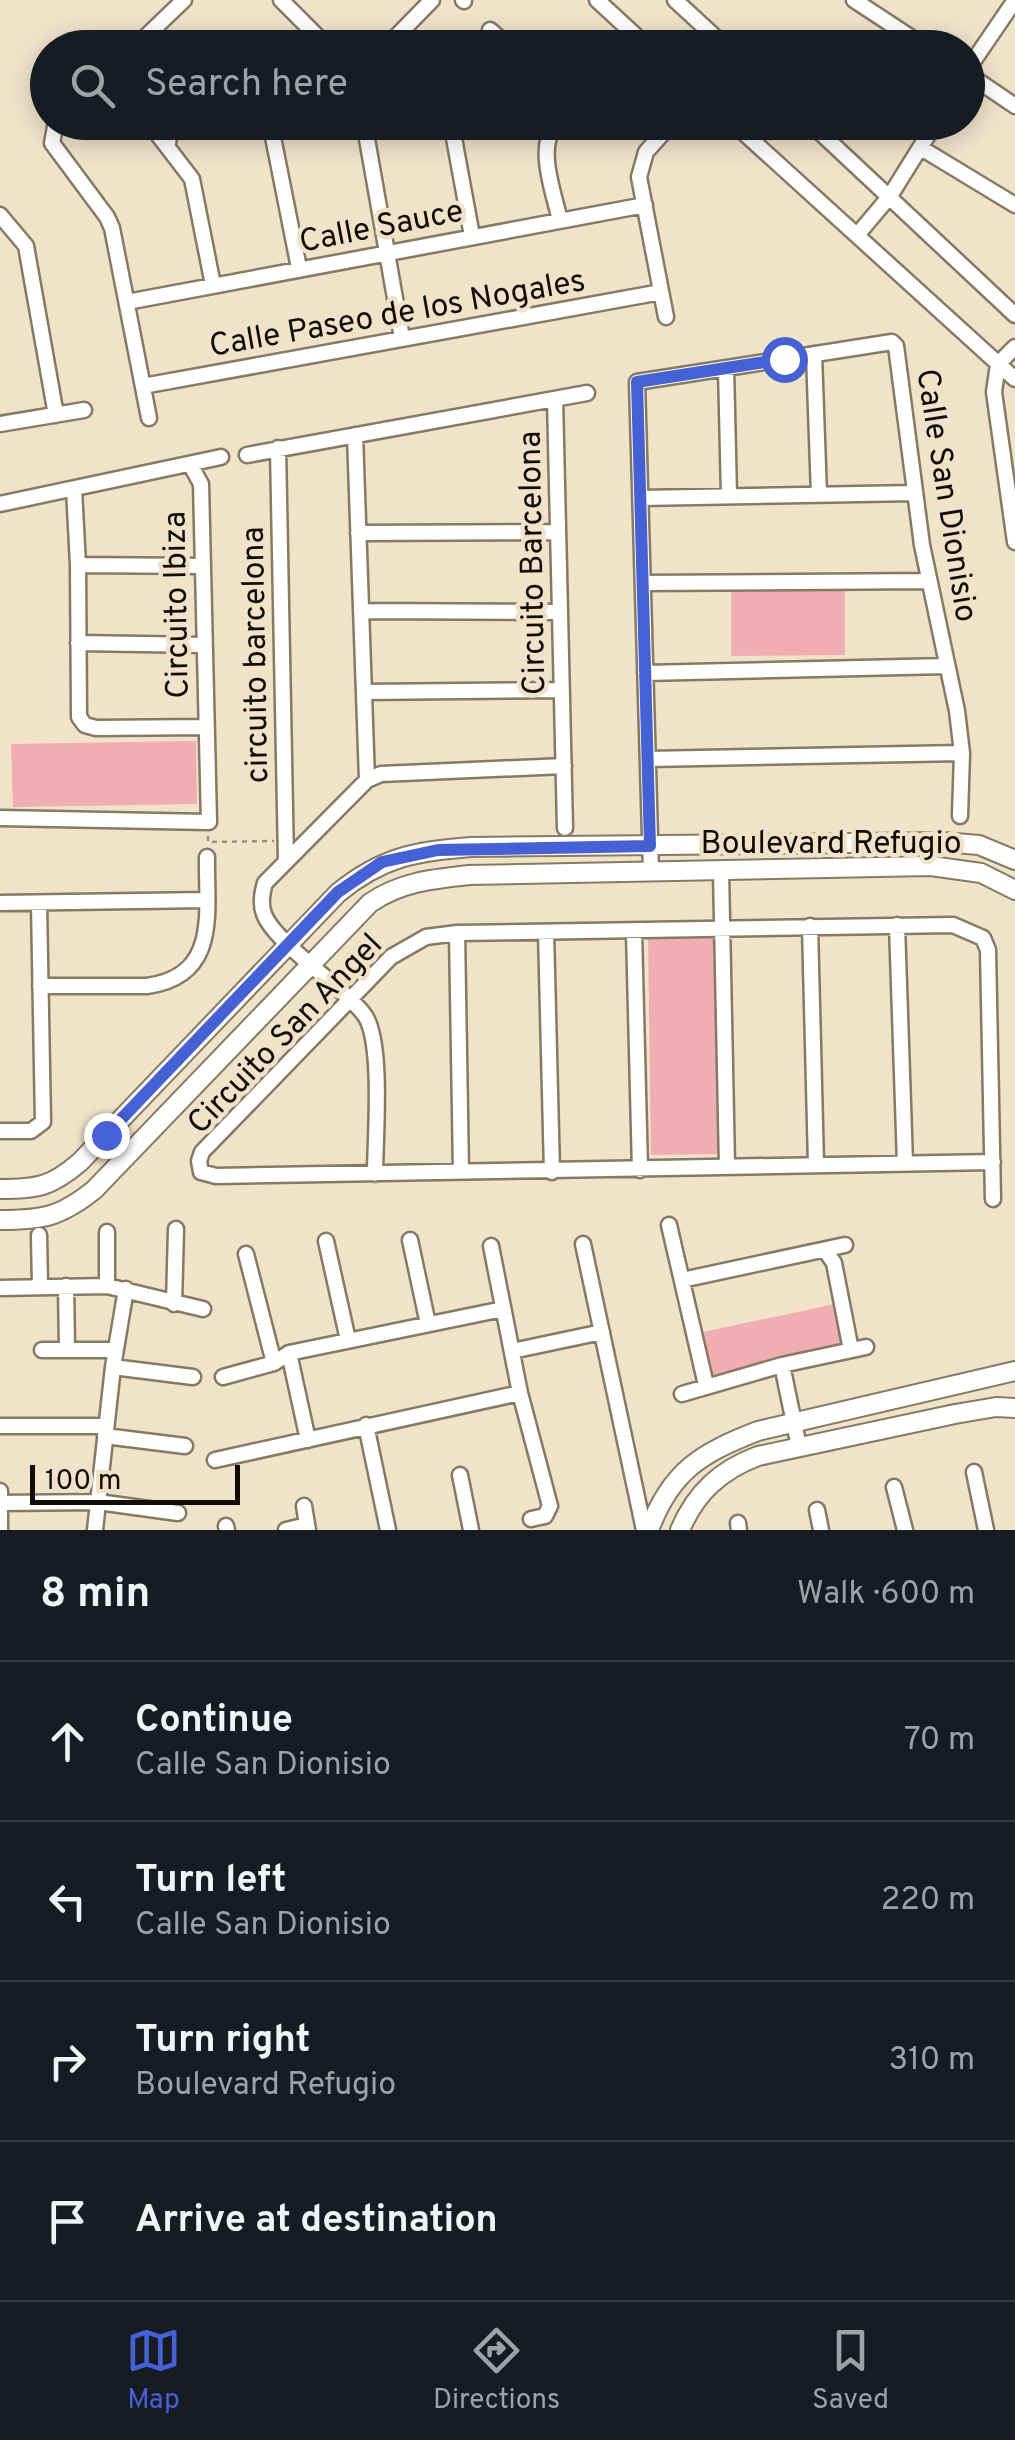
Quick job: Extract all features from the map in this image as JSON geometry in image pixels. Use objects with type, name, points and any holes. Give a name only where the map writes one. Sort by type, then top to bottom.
[{"type":"street","points":[[153,30],[184,0]]},
{"type":"street","points":[[281,0],[313,30]]},
{"type":"street","points":[[299,14],[312,0]]},
{"type":"street","points":[[403,30],[432,0]]},
{"type":"street","points":[[597,0],[630,30]]},
{"type":"street","points":[[675,0],[708,30]]},
{"type":"street","points":[[854,0],[899,30]]},
{"type":"street","points":[[985,46],[1015,0]]},
{"type":"street","points":[[985,84],[1015,106]]},
{"type":"street","points":[[56,140],[58,152],[108,216],[149,418]]},
{"type":"street","points":[[164,140],[192,179],[213,285]]},
{"type":"street","points":[[168,140],[168,144]]},
{"type":"street","points":[[274,140],[299,268]]},
{"type":"street","points":[[367,140],[402,338]]},
{"type":"street","points":[[454,140],[472,236]]},
{"type":"street","points":[[547,140],[560,221]]},
{"type":"street","points":[[656,140],[646,152],[640,177],[666,317]]},
{"type":"street","points":[[752,140],[1015,379]]},
{"type":"street","points":[[829,140],[1015,315]]},
{"type":"street","points":[[858,234],[890,196],[925,140]]},
{"type":"street","points":[[920,148],[1015,204]]},
{"type":"street","name":"Calle Sauce","points":[[127,302],[645,205]]},
{"type":"street","points":[[0,214],[26,246],[56,414]]},
{"type":"street","name":"Calle Paseo de los Nogales","points":[[143,386],[662,292]]},
{"type":"street","name":"Calle San Dionisio","points":[[651,872],[637,382],[892,342],[896,346],[928,581],[948,666],[962,753],[960,816]]},
{"type":"street","points":[[1015,347],[998,364],[994,404],[1015,542]]},
{"type":"street","points":[[814,354],[819,495]]},
{"type":"street","points":[[726,368],[728,496]]},
{"type":"street","points":[[555,399],[587,393]]},
{"type":"street","name":"Circuito Barcelona","points":[[247,454],[555,399],[565,828]]},
{"type":"street","points":[[0,424],[84,410]]},
{"type":"street","points":[[354,435],[367,780]]},
{"type":"street","name":"circuito barcelona","points":[[278,448],[286,861]]},
{"type":"street","points":[[190,464],[221,457]]},
{"type":"street","name":"Circuito Ibiza","points":[[0,504],[190,464],[201,484],[209,822]]},
{"type":"street","points":[[74,488],[79,717],[96,728],[206,727]]},
{"type":"street","points":[[640,498],[915,493]]},
{"type":"street","points":[[358,532],[558,532]]},
{"type":"street","points":[[78,565],[202,566]]},
{"type":"street","points":[[643,584],[928,581]]},
{"type":"street","points":[[361,611],[560,612]]},
{"type":"street","points":[[78,643],[203,645]]},
{"type":"street","points":[[645,673],[948,666]]},
{"type":"street","points":[[364,692],[562,690]]},
{"type":"street","points":[[648,760],[962,753]]},
{"type":"street","points":[[375,1174],[374,1036],[366,1016],[268,922],[262,903],[265,884],[367,780],[399,772],[564,766]]},
{"type":"street","points":[[0,818],[209,822]]},
{"type":"street","name":"Boulevard Refugio","points":[[0,1189],[46,1185],[70,1171],[338,892],[382,862],[410,854],[471,848],[943,842],[996,850],[1015,860]]},
{"type":"street","points":[[981,873],[996,850]]},
{"type":"street","points":[[40,986],[148,986],[174,978],[204,946],[207,857]]},
{"type":"street","name":"Boulevard Refugio","points":[[0,1220],[61,1214],[94,1190],[370,902],[410,882],[469,875],[931,866],[981,873],[1015,890]]},
{"type":"street","points":[[720,871],[728,1166]]},
{"type":"street","points":[[0,903],[206,900]]},
{"type":"street","points":[[0,1132],[31,1131],[39,1127],[44,1113],[39,904]]},
{"type":"street","points":[[898,925],[906,1163]]},
{"type":"street","points":[[810,926],[816,1164]]},
{"type":"street","name":"Circuito San Angel","points":[[993,1162],[216,1176],[202,1172],[199,1165],[202,1152],[392,957],[426,937],[457,933],[953,926],[983,938],[988,950],[993,1162],[993,1199]]},
{"type":"street","points":[[546,932],[552,1172]]},
{"type":"street","points":[[634,932],[640,1170]]},
{"type":"street","points":[[457,933],[460,1172]]},
{"type":"street","points":[[669,1225],[706,1385]]},
{"type":"street","points":[[174,1304],[176,1230]]},
{"type":"street","points":[[107,1232],[107,1286]]},
{"type":"street","points":[[39,1236],[40,1286]]},
{"type":"street","points":[[410,1240],[428,1324]]},
{"type":"street","points":[[326,1241],[348,1340]]},
{"type":"street","points":[[583,1244],[646,1530]]},
{"type":"street","points":[[682,1280],[846,1244]]},
{"type":"street","points":[[491,1246],[520,1393],[550,1506],[546,1516],[531,1519]]},
{"type":"street","points":[[682,1394],[782,1365],[858,1349],[834,1263],[825,1250]]},
{"type":"street","points":[[246,1254],[274,1363]]},
{"type":"street","points":[[66,1286],[67,1350]]},
{"type":"street","points":[[0,1288],[107,1286],[202,1309]]},
{"type":"street","points":[[95,1530],[115,1350],[126,1289]]},
{"type":"street","points":[[222,1377],[274,1363],[290,1354],[502,1309]]},
{"type":"street","points":[[512,1351],[602,1332]]},
{"type":"street","points":[[42,1350],[115,1350]]},
{"type":"street","points":[[290,1354],[308,1440]]},
{"type":"street","points":[[782,1365],[799,1447]]},
{"type":"street","points":[[113,1366],[193,1377]]},
{"type":"street","points":[[646,1530],[681,1472],[738,1439],[1015,1371]]},
{"type":"street","points":[[1015,1379],[1015,1392]]},
{"type":"street","points":[[215,1460],[520,1393]]},
{"type":"street","points":[[680,1530],[688,1511],[714,1479],[736,1464],[758,1456],[996,1406],[1015,1408]]},
{"type":"street","points":[[366,1425],[388,1530]]},
{"type":"street","points":[[0,1426],[106,1431],[185,1446]]},
{"type":"street","points":[[974,1472],[986,1530]]},
{"type":"street","points":[[460,1475],[471,1530]]},
{"type":"street","points":[[894,1487],[904,1530]]},
{"type":"street","points":[[0,1491],[0,1530]]},
{"type":"street","points":[[0,1503],[98,1502],[178,1513]]},
{"type":"street","points":[[286,1530],[308,1528],[304,1506]]},
{"type":"street","points":[[816,1510],[821,1530]]},
{"type":"path","points":[[209,822],[208,842],[285,840]]},
{"type":"shaded area","points":[[845,585],[845,655],[731,656],[731,586]]},
{"type":"shaded area","points":[[196,741],[197,804],[13,807],[11,744]]},
{"type":"shaded area","points":[[716,934],[719,1154],[651,1155],[648,935]]},
{"type":"shaded area","points":[[835,1304],[845,1351],[709,1379],[703,1332]]},
{"type":"route","points":[[106,1135],[338,892],[382,862],[410,854],[471,848],[650,846],[637,382],[784,359]]}]
